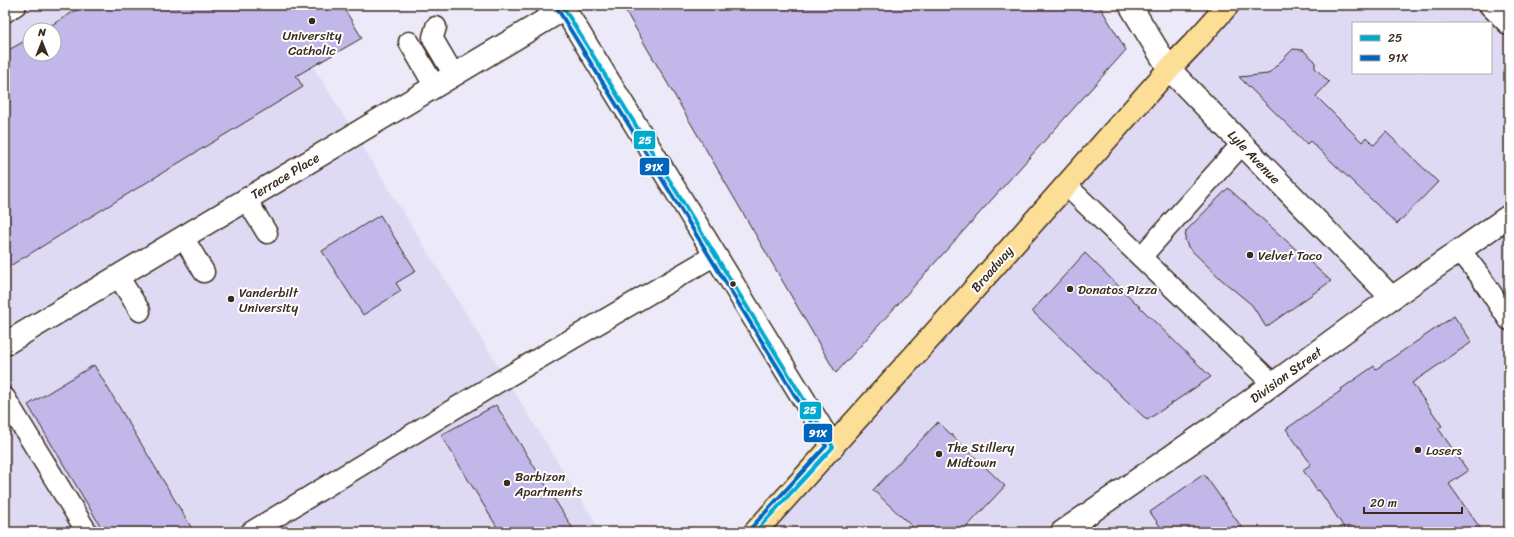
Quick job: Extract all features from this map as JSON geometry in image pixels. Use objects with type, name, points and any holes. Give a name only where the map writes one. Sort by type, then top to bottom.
[{"type":"main road","name":"Lyle Avenue","points":[[1130,5],[1168,69],[1392,298]]},
{"type":"main road","name":"Broadway","points":[[755,532],[833,447],[1168,69],[1228,5]]},
{"type":"main road","name":"Terrace Place","points":[[5,343],[435,87],[563,7]]},
{"type":"main road","points":[[563,7],[833,447]]},
{"type":"main road","name":"Division Street","points":[[1062,532],[1218,424],[1392,298],[1509,216]]},
{"type":"lane","points":[[5,12],[16,5]]},
{"type":"lane","points":[[1489,5],[1509,25]]},
{"type":"lane","points":[[436,27],[433,37],[434,41],[454,75]]},
{"type":"lane","points":[[409,42],[435,87]]},
{"type":"lane","points":[[1141,257],[1242,144]]},
{"type":"lane","points":[[1066,185],[1273,384]]},
{"type":"lane","points":[[246,199],[267,233]]},
{"type":"lane","points":[[183,237],[204,272]]},
{"type":"lane","points":[[1460,250],[1480,276],[1509,320]]},
{"type":"lane","points":[[251,532],[495,384],[715,255]]},
{"type":"lane","points":[[118,276],[140,311]]},
{"type":"lane","points":[[5,398],[87,532]]},
{"type":"shaded area","name":"Vanderbilt University","points":[[16,5],[275,5],[601,532],[5,532],[5,12]]},
{"type":"shaded area","points":[[1228,5],[1509,5],[1509,532],[755,532]]},
{"type":"building","points":[[85,5],[342,5],[362,38],[296,76],[303,87],[5,269],[5,52],[22,42],[22,62],[62,62],[62,22],[56,22]]},
{"type":"building","points":[[622,5],[1099,5],[1126,50],[836,373]]},
{"type":"building","points":[[1293,49],[1303,50],[1315,61],[1315,68],[1329,82],[1316,96],[1362,142],[1366,137],[1374,145],[1386,132],[1438,182],[1397,224],[1310,141],[1307,144],[1239,77],[1268,74]]},
{"type":"building","name":"Velvet Taco","points":[[1228,188],[1331,281],[1266,327],[1252,305],[1223,281],[1188,247],[1185,240],[1186,231]]},
{"type":"building","points":[[380,215],[416,271],[396,283],[401,291],[363,315],[322,251]]},
{"type":"building","points":[[1085,253],[1211,377],[1147,420],[1032,311]]},
{"type":"building","points":[[1454,316],[1472,342],[1412,383],[1442,426],[1438,428],[1468,471],[1449,484],[1483,532],[1347,532],[1319,490],[1317,491],[1303,470],[1311,464],[1286,429],[1374,366],[1376,369]]},
{"type":"building","points":[[94,365],[194,532],[104,532],[28,405]]},
{"type":"building","name":"Barbizon Apartments","points":[[496,405],[575,532],[500,532],[441,435]]},
{"type":"building","name":"The Stillery Midtown","points":[[938,422],[1005,486],[962,532],[918,532],[873,490]]},
{"type":"building","points":[[1204,474],[1245,532],[1164,532],[1150,512]]},
{"type":"transit line","name":"25","points":[[562,5],[833,447],[755,532]]},
{"type":"transit line","name":"91X","points":[[557,8],[826,446],[751,528]]},
{"type":"place","name":"University Catholic","points":[[312,21]]},
{"type":"place","name":"Velvet Taco","points":[[1250,255]]},
{"type":"place","name":"Donatos Pizza","points":[[1070,289]]},
{"type":"place","name":"Vanderbilt University","points":[[231,299]]},
{"type":"place","name":"Losers","points":[[1418,450]]},
{"type":"place","name":"The Stillery Midtown","points":[[939,454]]},
{"type":"place","name":"Barbizon Apartments","points":[[507,483]]}]
